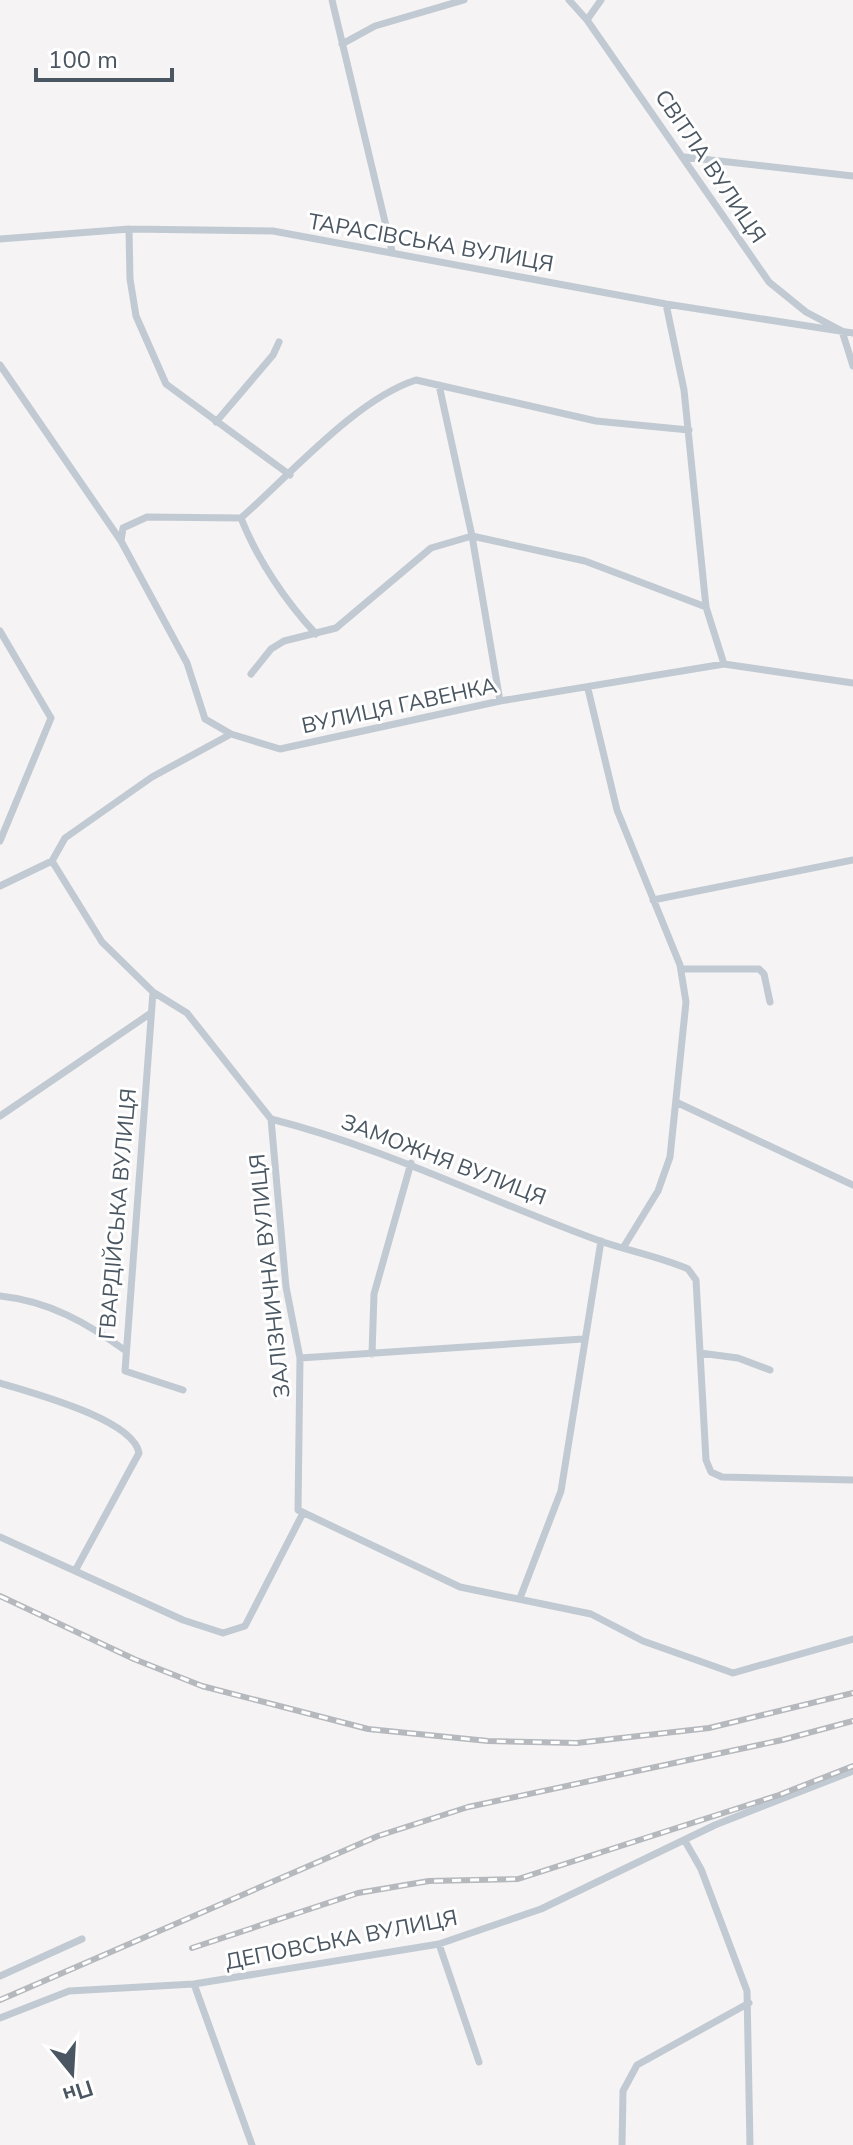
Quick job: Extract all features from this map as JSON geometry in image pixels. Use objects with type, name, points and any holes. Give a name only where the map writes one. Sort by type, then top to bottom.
[{"type":"street","points":[[332,0],[392,251]]},
{"type":"street","points":[[342,44],[375,26],[464,0]]},
{"type":"street","name":"СВІТЛА ВУЛИЦЯ","points":[[569,0],[587,20],[769,282],[806,312],[842,331]]},
{"type":"street","points":[[587,20],[601,0]]},
{"type":"street","points":[[684,157],[853,176]]},
{"type":"street","points":[[129,229],[134,305],[158,368],[171,391],[290,475]]},
{"type":"street","name":"ТАРАСІВСЬКА ВУЛИЦЯ","points":[[0,239],[129,229],[273,231],[666,304],[853,333]]},
{"type":"street","points":[[666,304],[689,430],[693,508],[706,607],[724,664]]},
{"type":"street","points":[[842,331],[853,366]]},
{"type":"street","points":[[216,422],[273,355],[279,342]]},
{"type":"street","points":[[0,365],[121,541],[187,663],[205,719],[231,734]]},
{"type":"street","points":[[121,541],[123,528],[147,517],[241,518],[359,411],[393,389],[416,380],[596,421],[689,430]]},
{"type":"street","points":[[439,385],[472,536],[500,701]]},
{"type":"street","points":[[241,518],[252,543],[296,611],[316,634]]},
{"type":"street","points":[[251,674],[271,649],[284,641],[336,628],[431,548],[472,536],[585,561],[706,607]]},
{"type":"street","points":[[0,631],[51,718],[0,841]]},
{"type":"street","name":"ВУЛИЦЯ ГАВЕНКА","points":[[231,734],[280,749],[500,701],[588,689],[724,664],[853,683]]},
{"type":"street","points":[[588,689],[617,810],[681,969],[686,1002],[674,1141],[666,1173],[623,1248]]},
{"type":"street","points":[[0,886],[52,861],[65,838],[152,777],[231,734]]},
{"type":"street","points":[[653,900],[853,860]]},
{"type":"street","points":[[52,861],[102,942],[153,992],[187,1013],[271,1119]]},
{"type":"street","points":[[681,969],[759,969],[764,974],[770,1002]]},
{"type":"street","name":"ГВАРДІЙСЬКА ВУЛИЦЯ","points":[[126,1351],[153,992]]},
{"type":"street","points":[[0,1116],[151,1013]]},
{"type":"street","points":[[678,1103],[852,1184],[853,1174]]},
{"type":"street","name":"ЗАМОЖНЯ ВУЛИЦЯ","points":[[271,1119],[320,1131],[411,1163],[601,1241],[691,1272],[696,1280],[700,1353]]},
{"type":"street","name":"ЗАЛІЗНИЧНА ВУЛИЦЯ","points":[[271,1119],[286,1287],[300,1358],[298,1510],[303,1513]]},
{"type":"street","points":[[372,1354],[374,1294],[411,1163]]},
{"type":"street","points":[[520,1598],[561,1491],[601,1241]]},
{"type":"street","name":"ГВАРДІЙСЬКА ВУЛИЦЯ","points":[[0,1296],[33,1299],[89,1324],[126,1351]]},
{"type":"street","points":[[300,1358],[583,1339]]},
{"type":"street","points":[[126,1351],[125,1371],[183,1390]]},
{"type":"street","points":[[770,1370],[738,1358],[700,1353],[706,1460],[711,1472],[722,1477],[853,1480]]},
{"type":"street","points":[[0,1383],[72,1407],[127,1432],[137,1442],[139,1453],[75,1571]]},
{"type":"street","points":[[0,1537],[183,1620],[223,1633],[245,1626],[252,1616],[303,1513],[460,1587],[591,1614],[643,1641],[733,1673],[853,1639]]},
{"type":"street","name":"ДЕПОВСЬКА ВУЛИЦЯ","points":[[0,2018],[69,1991],[194,1984],[439,1944],[541,1909],[715,1825],[853,1771]]},
{"type":"street","points":[[685,1841],[701,1869],[749,2003],[750,2145]]},
{"type":"street","points":[[0,1976],[82,1939]]},
{"type":"street","points":[[439,1944],[479,2062]]},
{"type":"street","points":[[194,1984],[252,2145]]},
{"type":"street","points":[[622,2145],[623,2091],[637,2065],[749,2003]]},
{"type":"railway","points":[[0,1596],[134,1659],[202,1686],[368,1729],[488,1741],[577,1743],[709,1728],[853,1693]]},
{"type":"railway","points":[[0,2000],[378,1836],[468,1807],[782,1740],[853,1721]]},
{"type":"railway","points":[[192,1948],[358,1893],[429,1881],[518,1879],[779,1795],[853,1766]]}]
